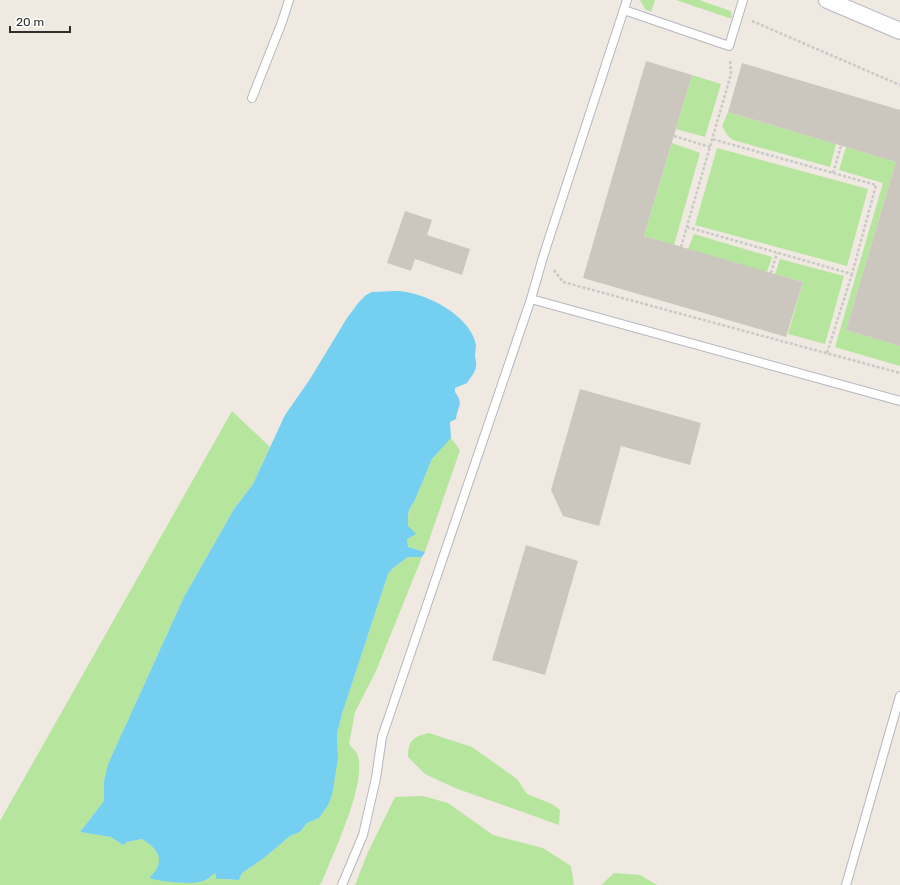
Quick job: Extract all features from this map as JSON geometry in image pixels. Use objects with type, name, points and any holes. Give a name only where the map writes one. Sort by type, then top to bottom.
[{"type":"street","points":[[827,0],[900,31]]},
{"type":"lane","points":[[252,98],[282,22],[289,0]]},
{"type":"lane","points":[[342,885],[363,835],[376,778],[382,737],[530,298],[627,0]]},
{"type":"lane","points":[[624,10],[729,46],[743,0]]},
{"type":"lane","points":[[530,298],[900,401]]},
{"type":"lane","points":[[846,885],[900,696]]},
{"type":"path","points":[[739,15],[900,85]]},
{"type":"path","points":[[681,247],[731,74],[729,46]]},
{"type":"path","points":[[674,136],[710,147]]},
{"type":"path","points":[[712,139],[876,185],[852,274],[826,353]]},
{"type":"path","points":[[833,173],[841,146]]},
{"type":"path","points":[[687,227],[852,274]]},
{"type":"path","points":[[771,273],[777,253]]},
{"type":"path","points":[[543,257],[563,282],[900,373]]},
{"type":"green space","points":[[640,0],[655,0],[651,12],[645,9]]},
{"type":"green space","points":[[676,0],[699,0],[731,11],[732,18],[729,18]]},
{"type":"green space","points":[[692,75],[721,84],[705,137],[676,129]]},
{"type":"green space","points":[[728,112],[836,144],[830,167],[733,140],[727,135],[722,126]]},
{"type":"green space","points":[[672,143],[700,153],[674,245],[644,236]]},
{"type":"green space","points":[[846,147],[896,162],[846,330],[900,346],[900,366],[835,347],[883,183],[839,170]]},
{"type":"green space","points":[[717,148],[868,189],[847,266],[695,225]]},
{"type":"green space","points":[[694,234],[772,257],[767,272],[688,249]]},
{"type":"green space","points":[[780,259],[844,276],[825,344],[788,334],[803,282],[775,274]]},
{"type":"green space","points":[[232,411],[270,447],[253,484],[234,509],[184,597],[108,764],[104,781],[104,801],[80,832],[111,837],[123,845],[127,842],[142,839],[154,848],[159,856],[159,866],[150,878],[182,883],[205,881],[215,873],[216,879],[239,880],[242,873],[264,858],[290,836],[300,832],[307,823],[319,818],[338,758],[337,734],[342,714],[388,574],[393,568],[408,557],[422,557],[376,671],[355,712],[349,744],[358,756],[359,769],[357,784],[347,819],[322,882],[319,885],[0,885],[0,821]]},
{"type":"green space","points":[[451,438],[460,450],[425,552],[408,547],[407,539],[410,536],[407,520],[410,508],[415,500],[432,459]]},
{"type":"green space","points":[[429,733],[472,747],[517,779],[527,794],[552,804],[560,810],[559,825],[455,788],[425,774],[408,757],[408,751],[412,740]]},
{"type":"green space","points":[[423,796],[448,803],[493,835],[543,848],[571,866],[574,885],[355,885],[368,852],[395,797]]},
{"type":"green space","points":[[614,873],[640,875],[657,885],[601,885]]},
{"type":"water","points":[[396,291],[419,295],[432,300],[456,315],[472,334],[476,345],[476,366],[475,371],[467,383],[455,388],[460,405],[456,419],[450,422],[451,438],[432,459],[415,500],[410,508],[408,514],[408,526],[416,534],[407,539],[408,547],[425,552],[422,557],[408,557],[393,568],[388,574],[342,714],[337,734],[338,758],[332,795],[328,805],[319,818],[307,823],[300,832],[290,836],[264,858],[242,873],[239,880],[216,879],[215,873],[204,881],[192,883],[169,882],[149,878],[158,867],[159,857],[153,847],[142,839],[127,842],[123,845],[111,837],[80,832],[104,801],[104,781],[108,764],[184,597],[234,509],[253,484],[285,415],[310,379],[347,318],[359,302],[366,295],[372,292]]},
{"type":"building","points":[[646,61],[692,75],[644,236],[803,282],[786,337],[583,278]]},
{"type":"building","points":[[742,63],[900,110],[900,346],[846,330],[896,162],[728,112]]},
{"type":"building","points":[[405,211],[432,220],[427,235],[470,249],[462,275],[415,259],[411,271],[387,263]]},
{"type":"building","points":[[580,389],[701,423],[690,465],[621,446],[599,526],[563,516],[551,490]]},
{"type":"building","points":[[526,545],[578,561],[545,675],[492,660]]}]
